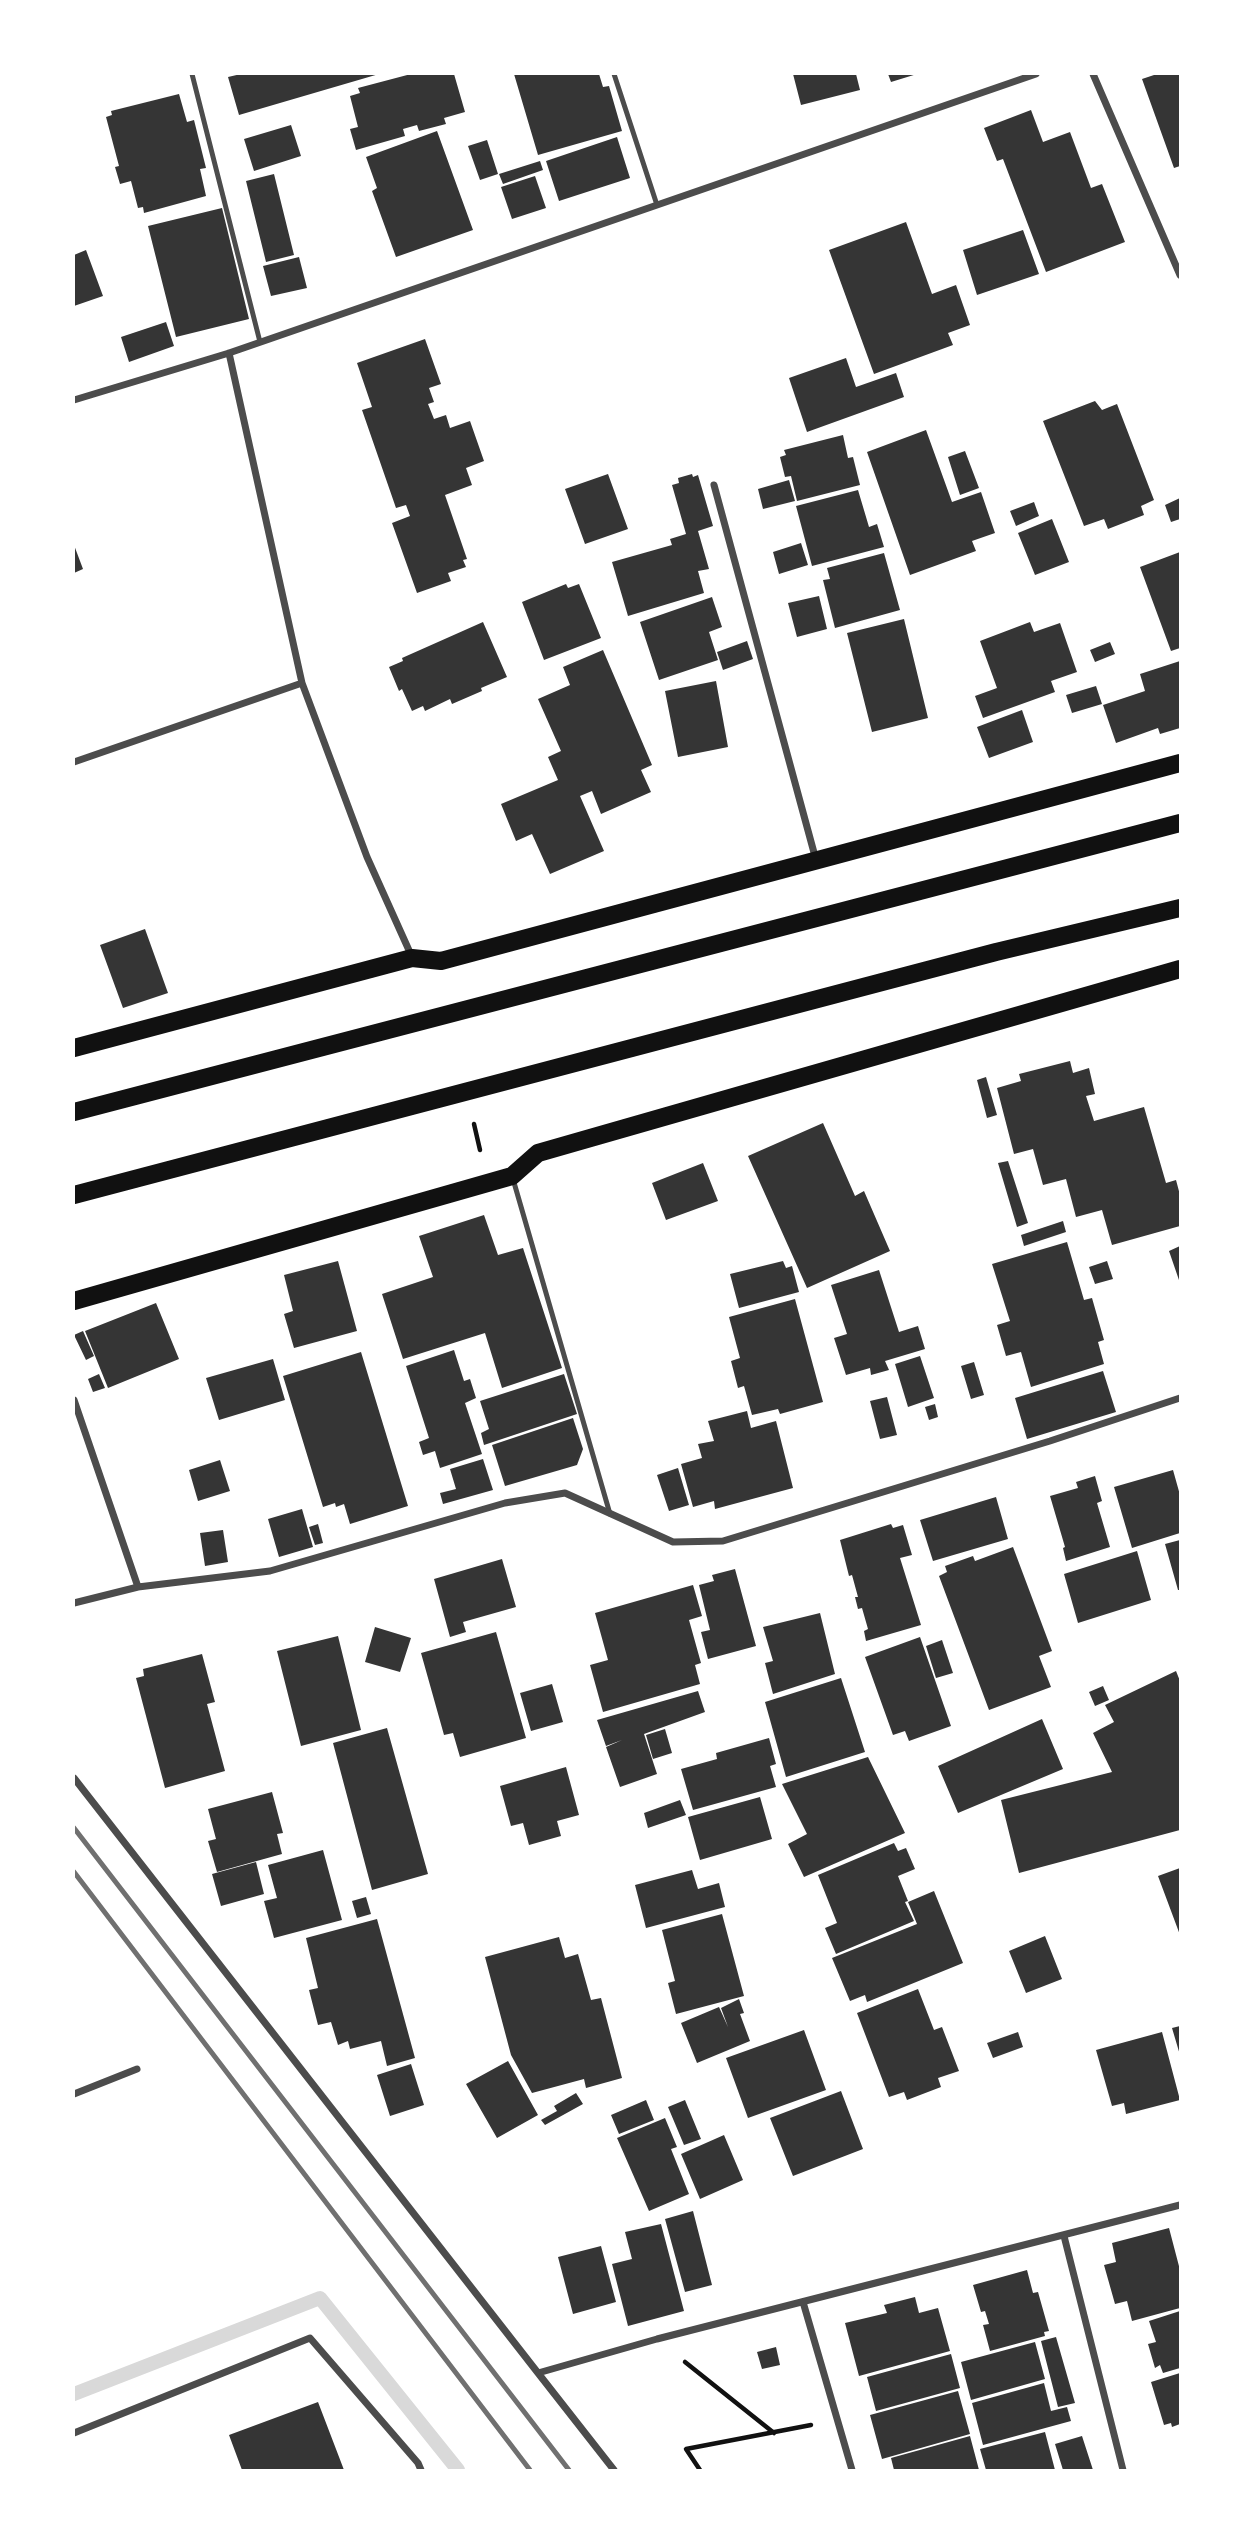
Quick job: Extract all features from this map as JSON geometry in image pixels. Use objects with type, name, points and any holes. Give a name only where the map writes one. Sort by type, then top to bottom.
[{"type":"main road","points":[[74,1048],[412,958],[441,961],[1181,764]]},
{"type":"main road","points":[[74,1112],[1181,823]]},
{"type":"main road","points":[[74,1195],[996,952],[1181,908]]},
{"type":"main road","points":[[74,1301],[512,1175],[538,1153],[1181,969]]},
{"type":"street","points":[[74,400],[229,353],[1036,74]]},
{"type":"street","points":[[1093,74],[1181,275]]},
{"type":"street","points":[[229,353],[302,683],[367,857],[412,958]]},
{"type":"street","points":[[713,485],[816,861]]},
{"type":"street","points":[[74,762],[302,683]]},
{"type":"street","points":[[74,1604],[138,1587],[270,1571],[505,1503],[565,1493],[673,1542],[723,1541],[1181,1398]]},
{"type":"street","points":[[74,1400],[138,1587]]},
{"type":"street","points":[[74,1778],[614,2470]]},
{"type":"street","points":[[74,2094],[137,2069]]},
{"type":"street","points":[[538,2372],[1181,2205]]},
{"type":"street","points":[[1064,2236],[1123,2470]]},
{"type":"street","points":[[803,2302],[852,2470]]},
{"type":"street","points":[[74,2433],[310,2338],[418,2463],[421,2470]]},
{"type":"lane","points":[[192,74],[260,342]]},
{"type":"lane","points":[[614,74],[657,205]]},
{"type":"lane","points":[[512,1175],[610,1514]]},
{"type":"path","points":[[657,2339],[774,2433],[686,2449],[700,2470]]},
{"type":"building","points":[[241,74],[379,74],[239,115],[228,77]]},
{"type":"building","points":[[411,74],[454,74],[465,112],[444,118],[446,124],[419,131],[417,125],[403,129],[405,136],[356,150],[350,129],[358,127],[350,96],[360,93],[358,88]]},
{"type":"building","points":[[514,74],[599,74],[603,87],[609,86],[622,131],[538,155]]},
{"type":"building","points":[[793,74],[856,74],[860,90],[801,105]]},
{"type":"building","points":[[888,74],[917,74],[891,82]]},
{"type":"building","points":[[1157,74],[1180,74],[1180,166],[1174,168],[1142,79]]},
{"type":"building","points":[[179,94],[187,122],[194,120],[206,168],[200,169],[206,196],[144,213],[143,207],[138,208],[131,181],[120,184],[115,167],[119,166],[106,117],[112,115],[111,111]]},
{"type":"building","points":[[1031,110],[1043,142],[1070,132],[1091,188],[1102,184],[1125,242],[1046,272],[1003,159],[997,161],[984,128]]},
{"type":"building","points":[[291,125],[301,156],[254,171],[244,139]]},
{"type":"building","points":[[437,131],[473,230],[396,257],[372,191],[377,188],[366,157]]},
{"type":"building","points":[[617,137],[630,178],[559,201],[546,161]]},
{"type":"building","points":[[487,140],[498,174],[480,180],[468,146]]},
{"type":"building","points":[[540,161],[543,170],[503,184],[499,174]]},
{"type":"building","points":[[274,174],[294,255],[266,262],[246,181]]},
{"type":"building","points":[[535,176],[546,208],[512,219],[501,187]]},
{"type":"building","points":[[222,208],[249,319],[176,337],[148,226]]},
{"type":"building","points":[[906,222],[932,294],[956,285],[970,325],[948,333],[953,345],[874,374],[829,250]]},
{"type":"building","points":[[1023,230],[1039,274],[977,295],[963,250]]},
{"type":"building","points":[[86,250],[103,296],[74,306],[74,255]]},
{"type":"building","points":[[299,257],[307,288],[271,296],[263,266]]},
{"type":"building","points":[[166,322],[174,346],[129,362],[121,337]]},
{"type":"building","points":[[425,339],[441,384],[429,388],[434,402],[428,404],[434,419],[446,415],[450,428],[470,421],[484,461],[466,468],[472,485],[445,495],[467,559],[463,560],[466,567],[448,573],[451,581],[417,593],[392,523],[410,516],[406,505],[396,508],[362,410],[372,407],[357,363]]},
{"type":"building","points":[[846,358],[856,387],[896,373],[904,397],[807,432],[789,378]]},
{"type":"building","points":[[1095,401],[1102,410],[1117,404],[1154,500],[1141,506],[1144,515],[1108,529],[1104,519],[1084,526],[1043,421]]},
{"type":"building","points":[[926,430],[952,502],[981,492],[995,533],[972,541],[976,551],[910,575],[867,452]]},
{"type":"building","points":[[843,435],[848,458],[853,457],[860,485],[797,501],[791,476],[785,477],[780,457],[786,455],[784,450]]},
{"type":"building","points":[[965,451],[979,488],[960,495],[948,457]]},
{"type":"building","points":[[608,474],[628,529],[585,544],[565,489]]},
{"type":"building","points":[[692,474],[693,477],[698,475],[713,526],[698,531],[709,569],[698,571],[704,593],[628,616],[612,562],[672,545],[670,539],[686,534],[672,485],[679,483],[678,478]]},
{"type":"building","points":[[789,480],[795,501],[763,509],[758,489]]},
{"type":"building","points":[[858,490],[869,527],[877,524],[884,547],[812,566],[796,506]]},
{"type":"building","points":[[1180,498],[1180,519],[1171,522],[1165,505]]},
{"type":"building","points":[[1034,502],[1039,516],[1016,526],[1010,511]]},
{"type":"building","points":[[1052,519],[1069,562],[1035,575],[1018,533]]},
{"type":"building","points":[[801,543],[808,565],[779,574],[773,552]]},
{"type":"building","points":[[74,545],[83,569],[74,573]]},
{"type":"building","points":[[1180,552],[1180,648],[1171,651],[1140,567]]},
{"type":"building","points":[[884,553],[900,610],[835,628],[823,580],[830,579],[827,568]]},
{"type":"building","points":[[566,584],[568,588],[579,584],[601,638],[544,660],[522,602]]},
{"type":"building","points":[[819,596],[827,629],[797,637],[788,603]]},
{"type":"building","points":[[712,597],[722,627],[709,632],[718,660],[659,680],[640,622]]},
{"type":"building","points":[[904,619],[928,718],[872,732],[847,633]]},
{"type":"building","points":[[483,622],[507,677],[452,704],[450,699],[425,711],[423,706],[412,711],[402,689],[399,691],[389,667],[403,661],[402,658]]},
{"type":"building","points":[[1030,622],[1034,632],[1060,623],[1077,672],[1051,681],[1055,692],[983,718],[975,696],[997,688],[980,641]]},
{"type":"building","points":[[747,641],[753,659],[723,670],[717,652]]},
{"type":"building","points":[[1110,642],[1115,654],[1095,662],[1090,650]]},
{"type":"building","points":[[603,650],[652,765],[641,770],[651,792],[601,814],[592,791],[580,796],[604,851],[550,874],[532,834],[516,841],[501,804],[558,780],[548,757],[561,751],[538,699],[570,685],[563,667]]},
{"type":"building","points":[[1180,661],[1180,728],[1160,734],[1158,728],[1116,743],[1103,705],[1145,691],[1140,674]]},
{"type":"building","points":[[716,681],[728,747],[678,757],[665,691]]},
{"type":"building","points":[[1096,686],[1102,704],[1072,713],[1066,695]]},
{"type":"building","points":[[1022,710],[1033,742],[989,758],[977,727]]},
{"type":"building","points":[[145,929],[168,993],[123,1008],[100,945]]},
{"type":"building","points":[[1070,1061],[1073,1073],[1089,1068],[1095,1094],[1086,1096],[1094,1121],[1144,1107],[1166,1183],[1176,1180],[1180,1195],[1180,1226],[1112,1245],[1102,1210],[1076,1217],[1066,1179],[1043,1185],[1033,1149],[1014,1154],[997,1088],[1021,1081],[1019,1074]]},
{"type":"building","points":[[986,1077],[997,1115],[987,1118],[977,1080]]},
{"type":"building","points":[[823,1123],[855,1196],[864,1191],[890,1251],[807,1288],[748,1156]]},
{"type":"building","points":[[1008,1161],[1028,1223],[1017,1227],[998,1163]]},
{"type":"building","points":[[703,1163],[718,1201],[666,1220],[652,1183]]},
{"type":"building","points":[[484,1215],[498,1255],[523,1248],[562,1368],[502,1388],[485,1333],[403,1359],[382,1294],[433,1277],[419,1236]]},
{"type":"building","points":[[1063,1221],[1066,1232],[1024,1246],[1021,1235]]},
{"type":"building","points":[[1067,1242],[1084,1300],[1092,1298],[1104,1340],[1098,1342],[1104,1364],[1031,1387],[1021,1352],[1006,1356],[997,1325],[1010,1321],[992,1264]]},
{"type":"building","points":[[1180,1246],[1180,1283],[1169,1251]]},
{"type":"building","points":[[338,1261],[357,1331],[294,1348],[284,1314],[293,1311],[284,1275]]},
{"type":"building","points":[[783,1261],[786,1268],[792,1266],[799,1292],[739,1308],[730,1274]]},
{"type":"building","points":[[1107,1261],[1113,1279],[1095,1284],[1089,1267]]},
{"type":"building","points":[[879,1270],[899,1332],[918,1326],[925,1349],[885,1361],[889,1370],[871,1375],[870,1368],[846,1375],[834,1338],[847,1334],[831,1285]]},
{"type":"building","points":[[795,1299],[823,1402],[780,1414],[778,1409],[752,1415],[744,1386],[738,1388],[731,1361],[740,1358],[729,1317]]},
{"type":"building","points":[[156,1303],[179,1359],[108,1388],[85,1331]]},
{"type":"building","points":[[83,1331],[94,1356],[86,1360],[74,1335]]},
{"type":"building","points":[[454,1350],[464,1381],[470,1379],[476,1398],[465,1403],[482,1454],[440,1468],[435,1451],[423,1455],[419,1442],[429,1438],[406,1366]]},
{"type":"building","points":[[361,1352],[408,1506],[350,1524],[344,1504],[336,1507],[335,1503],[323,1507],[283,1376]]},
{"type":"building","points":[[920,1356],[934,1398],[908,1407],[895,1364]]},
{"type":"building","points":[[273,1359],[285,1400],[219,1420],[206,1378]]},
{"type":"building","points":[[974,1362],[984,1395],[971,1399],[961,1366]]},
{"type":"building","points":[[1103,1371],[1116,1412],[1027,1439],[1015,1398]]},
{"type":"building","points":[[99,1374],[105,1388],[93,1392],[88,1379]]},
{"type":"building","points":[[564,1374],[577,1414],[484,1445],[481,1433],[489,1429],[480,1401]]},
{"type":"building","points":[[887,1397],[897,1435],[880,1439],[870,1401]]},
{"type":"building","points":[[935,1404],[938,1417],[929,1420],[925,1407]]},
{"type":"building","points":[[747,1411],[751,1428],[776,1421],[793,1488],[715,1509],[714,1501],[693,1507],[681,1464],[702,1458],[698,1444],[714,1441],[708,1421]]},
{"type":"building","points":[[573,1418],[583,1449],[577,1465],[505,1486],[492,1445]]},
{"type":"building","points":[[483,1459],[493,1490],[443,1504],[440,1493],[456,1489],[450,1469]]},
{"type":"building","points":[[220,1460],[230,1491],[198,1501],[189,1470]]},
{"type":"building","points":[[678,1468],[689,1505],[669,1511],[657,1475]]},
{"type":"building","points":[[1173,1470],[1180,1495],[1180,1533],[1132,1548],[1114,1487]]},
{"type":"building","points":[[1095,1476],[1102,1501],[1097,1503],[1110,1547],[1066,1561],[1065,1547],[1050,1496],[1078,1488],[1076,1482]]},
{"type":"building","points":[[996,1497],[1008,1539],[933,1561],[920,1520]]},
{"type":"building","points":[[302,1509],[313,1547],[279,1557],[268,1519]]},
{"type":"building","points":[[318,1524],[323,1543],[315,1545],[309,1527]]},
{"type":"building","points":[[891,1524],[893,1528],[903,1525],[912,1555],[900,1558],[921,1625],[866,1641],[864,1631],[868,1629],[862,1608],[858,1609],[855,1597],[858,1597],[852,1575],[849,1576],[840,1540]]},
{"type":"building","points":[[223,1530],[228,1562],[205,1566],[200,1533]]},
{"type":"building","points":[[1180,1540],[1180,1590],[1178,1590],[1165,1544]]},
{"type":"building","points":[[1013,1547],[1052,1651],[1039,1656],[1051,1687],[989,1710],[939,1576],[947,1572],[945,1566],[973,1556],[975,1561]]},
{"type":"building","points":[[1137,1551],[1151,1600],[1078,1623],[1064,1574]]},
{"type":"building","points":[[502,1559],[516,1607],[463,1622],[466,1632],[450,1637],[434,1579]]},
{"type":"building","points":[[735,1569],[756,1646],[708,1659],[701,1632],[710,1630],[699,1585],[714,1581],[712,1575]]},
{"type":"building","points":[[693,1585],[702,1616],[689,1620],[701,1663],[695,1665],[700,1684],[603,1712],[590,1665],[608,1660],[595,1613]]},
{"type":"building","points":[[820,1613],[835,1674],[773,1694],[765,1663],[773,1661],[763,1627]]},
{"type":"building","points":[[375,1627],[411,1638],[400,1672],[365,1662]]},
{"type":"building","points":[[496,1632],[526,1738],[460,1757],[453,1733],[444,1735],[421,1653]]},
{"type":"building","points":[[338,1636],[361,1730],[301,1746],[277,1651]]},
{"type":"building","points":[[920,1637],[951,1726],[909,1741],[905,1731],[893,1735],[865,1657]]},
{"type":"building","points":[[942,1640],[953,1673],[936,1678],[926,1646]]},
{"type":"building","points":[[202,1654],[215,1702],[207,1704],[225,1771],[165,1788],[136,1678],[144,1676],[143,1669]]},
{"type":"building","points":[[1176,1671],[1180,1681],[1180,1830],[1019,1873],[1001,1800],[1112,1772],[1093,1733],[1114,1722],[1105,1705]]},
{"type":"building","points":[[841,1678],[865,1752],[786,1777],[765,1702]]},
{"type":"building","points":[[552,1684],[563,1722],[531,1731],[520,1693]]},
{"type":"building","points":[[1103,1686],[1109,1700],[1095,1706],[1089,1692]]},
{"type":"building","points":[[698,1691],[705,1712],[644,1734],[657,1774],[620,1787],[606,1747],[622,1740],[606,1746],[597,1720]]},
{"type":"building","points":[[1042,1719],[1063,1769],[958,1813],[938,1766]]},
{"type":"building","points":[[387,1728],[428,1874],[372,1890],[333,1743]]},
{"type":"building","points":[[665,1729],[672,1753],[653,1759],[646,1735]]},
{"type":"building","points":[[769,1738],[776,1764],[770,1766],[776,1787],[693,1810],[681,1769],[717,1759],[716,1753]]},
{"type":"building","points":[[868,1757],[905,1833],[804,1877],[788,1844],[807,1834],[782,1784]]},
{"type":"building","points":[[566,1767],[579,1815],[557,1821],[561,1836],[529,1845],[523,1823],[511,1826],[500,1786]]},
{"type":"building","points":[[272,1792],[283,1833],[277,1834],[282,1854],[217,1872],[208,1841],[216,1839],[208,1809]]},
{"type":"building","points":[[760,1797],[772,1839],[700,1860],[688,1817]]},
{"type":"building","points":[[680,1800],[686,1815],[648,1828],[644,1813]]},
{"type":"building","points":[[894,1843],[898,1851],[906,1848],[915,1869],[898,1876],[908,1901],[905,1902],[914,1921],[836,1954],[825,1928],[837,1923],[818,1875]]},
{"type":"building","points":[[323,1850],[342,1920],[274,1938],[264,1901],[277,1898],[268,1865]]},
{"type":"building","points":[[256,1862],[264,1894],[221,1906],[212,1874]]},
{"type":"building","points":[[1180,1868],[1180,1935],[1158,1876]]},
{"type":"building","points":[[692,1870],[698,1889],[719,1883],[725,1907],[646,1928],[635,1885]]},
{"type":"building","points":[[934,1891],[963,1963],[867,2002],[865,1995],[850,2001],[832,1958],[917,1924],[908,1902]]},
{"type":"building","points":[[366,1897],[371,1914],[357,1918],[352,1901]]},
{"type":"building","points":[[722,1914],[744,1996],[676,2014],[668,1983],[675,1981],[662,1930]]},
{"type":"building","points":[[377,1919],[415,2058],[387,2066],[381,2041],[350,2049],[348,2041],[338,2045],[331,2022],[318,2025],[309,1990],[318,1988],[306,1938]]},
{"type":"building","points":[[1045,1936],[1062,1979],[1026,1993],[1009,1951]]},
{"type":"building","points":[[559,1937],[565,1958],[578,1954],[591,2000],[601,1998],[622,2078],[586,2088],[584,2079],[532,2093],[511,2055],[485,1957]]},
{"type":"building","points":[[918,1989],[934,2030],[942,2027],[959,2071],[938,2078],[941,2087],[907,2100],[904,2092],[889,2097],[857,2013]]},
{"type":"building","points":[[739,1999],[744,2013],[740,2014],[750,2041],[697,2063],[681,2023],[719,2007],[728,2027],[721,2008]]},
{"type":"building","points":[[1180,2026],[1180,2055],[1172,2028]]},
{"type":"building","points":[[804,2030],[826,2090],[748,2118],[726,2058]]},
{"type":"building","points":[[1018,2032],[1023,2047],[993,2058],[987,2043]]},
{"type":"building","points":[[1162,2032],[1180,2100],[1126,2114],[1124,2103],[1112,2106],[1096,2050]]},
{"type":"building","points":[[508,2061],[538,2115],[497,2138],[466,2084]]},
{"type":"building","points":[[411,2064],[424,2105],[390,2116],[377,2075]]},
{"type":"building","points":[[841,2091],[863,2149],[793,2176],[770,2118]]},
{"type":"building","points":[[576,2093],[583,2104],[545,2125],[541,2120],[557,2111],[554,2106]]},
{"type":"building","points":[[646,2100],[654,2120],[619,2134],[611,2115]]},
{"type":"building","points":[[685,2100],[701,2139],[684,2145],[668,2107]]},
{"type":"building","points":[[665,2118],[677,2147],[671,2149],[689,2194],[649,2211],[617,2138]]},
{"type":"building","points":[[724,2135],[743,2180],[700,2199],[681,2154]]},
{"type":"building","points":[[693,2211],[712,2285],[685,2292],[665,2219]]},
{"type":"building","points":[[661,2224],[684,2311],[628,2326],[612,2264],[632,2259],[625,2232]]},
{"type":"building","points":[[1169,2228],[1180,2270],[1180,2308],[1132,2321],[1127,2301],[1115,2304],[1104,2265],[1116,2262],[1112,2243]]},
{"type":"building","points":[[601,2246],[616,2302],[573,2314],[558,2257]]},
{"type":"building","points":[[1027,2270],[1033,2293],[1038,2292],[1049,2331],[1044,2332],[1045,2336],[990,2351],[983,2325],[989,2324],[985,2311],[981,2312],[973,2285]]},
{"type":"building","points":[[915,2297],[919,2313],[938,2308],[950,2351],[859,2376],[845,2323],[887,2313],[884,2305]]},
{"type":"building","points":[[1180,2311],[1180,2368],[1163,2373],[1160,2365],[1155,2368],[1148,2344],[1156,2342],[1149,2321]]},
{"type":"building","points":[[1056,2337],[1075,2403],[1058,2407],[1041,2341]]},
{"type":"building","points":[[1035,2342],[1045,2379],[971,2400],[961,2362]]},
{"type":"building","points":[[776,2347],[780,2365],[762,2369],[757,2352]]},
{"type":"building","points":[[951,2354],[960,2388],[876,2411],[867,2377]]},
{"type":"building","points":[[1180,2373],[1180,2424],[1172,2427],[1171,2423],[1164,2425],[1151,2382]]},
{"type":"building","points":[[1044,2383],[1051,2411],[1067,2407],[1071,2421],[983,2445],[972,2403]]},
{"type":"building","points":[[958,2391],[970,2434],[882,2459],[870,2415]]},
{"type":"building","points":[[318,2402],[344,2470],[242,2470],[229,2435]]},
{"type":"building","points":[[1045,2432],[1055,2470],[986,2470],[980,2449]]},
{"type":"building","points":[[970,2436],[979,2470],[894,2470],[891,2458]]},
{"type":"building","points":[[1082,2436],[1093,2470],[1063,2470],[1055,2444]]},
{"type":"waterway","points":[[74,2394],[320,2298],[458,2470]]},
{"type":"railway","points":[[74,1828],[569,2470]]},
{"type":"railway","points":[[74,1872],[530,2470]]}]
